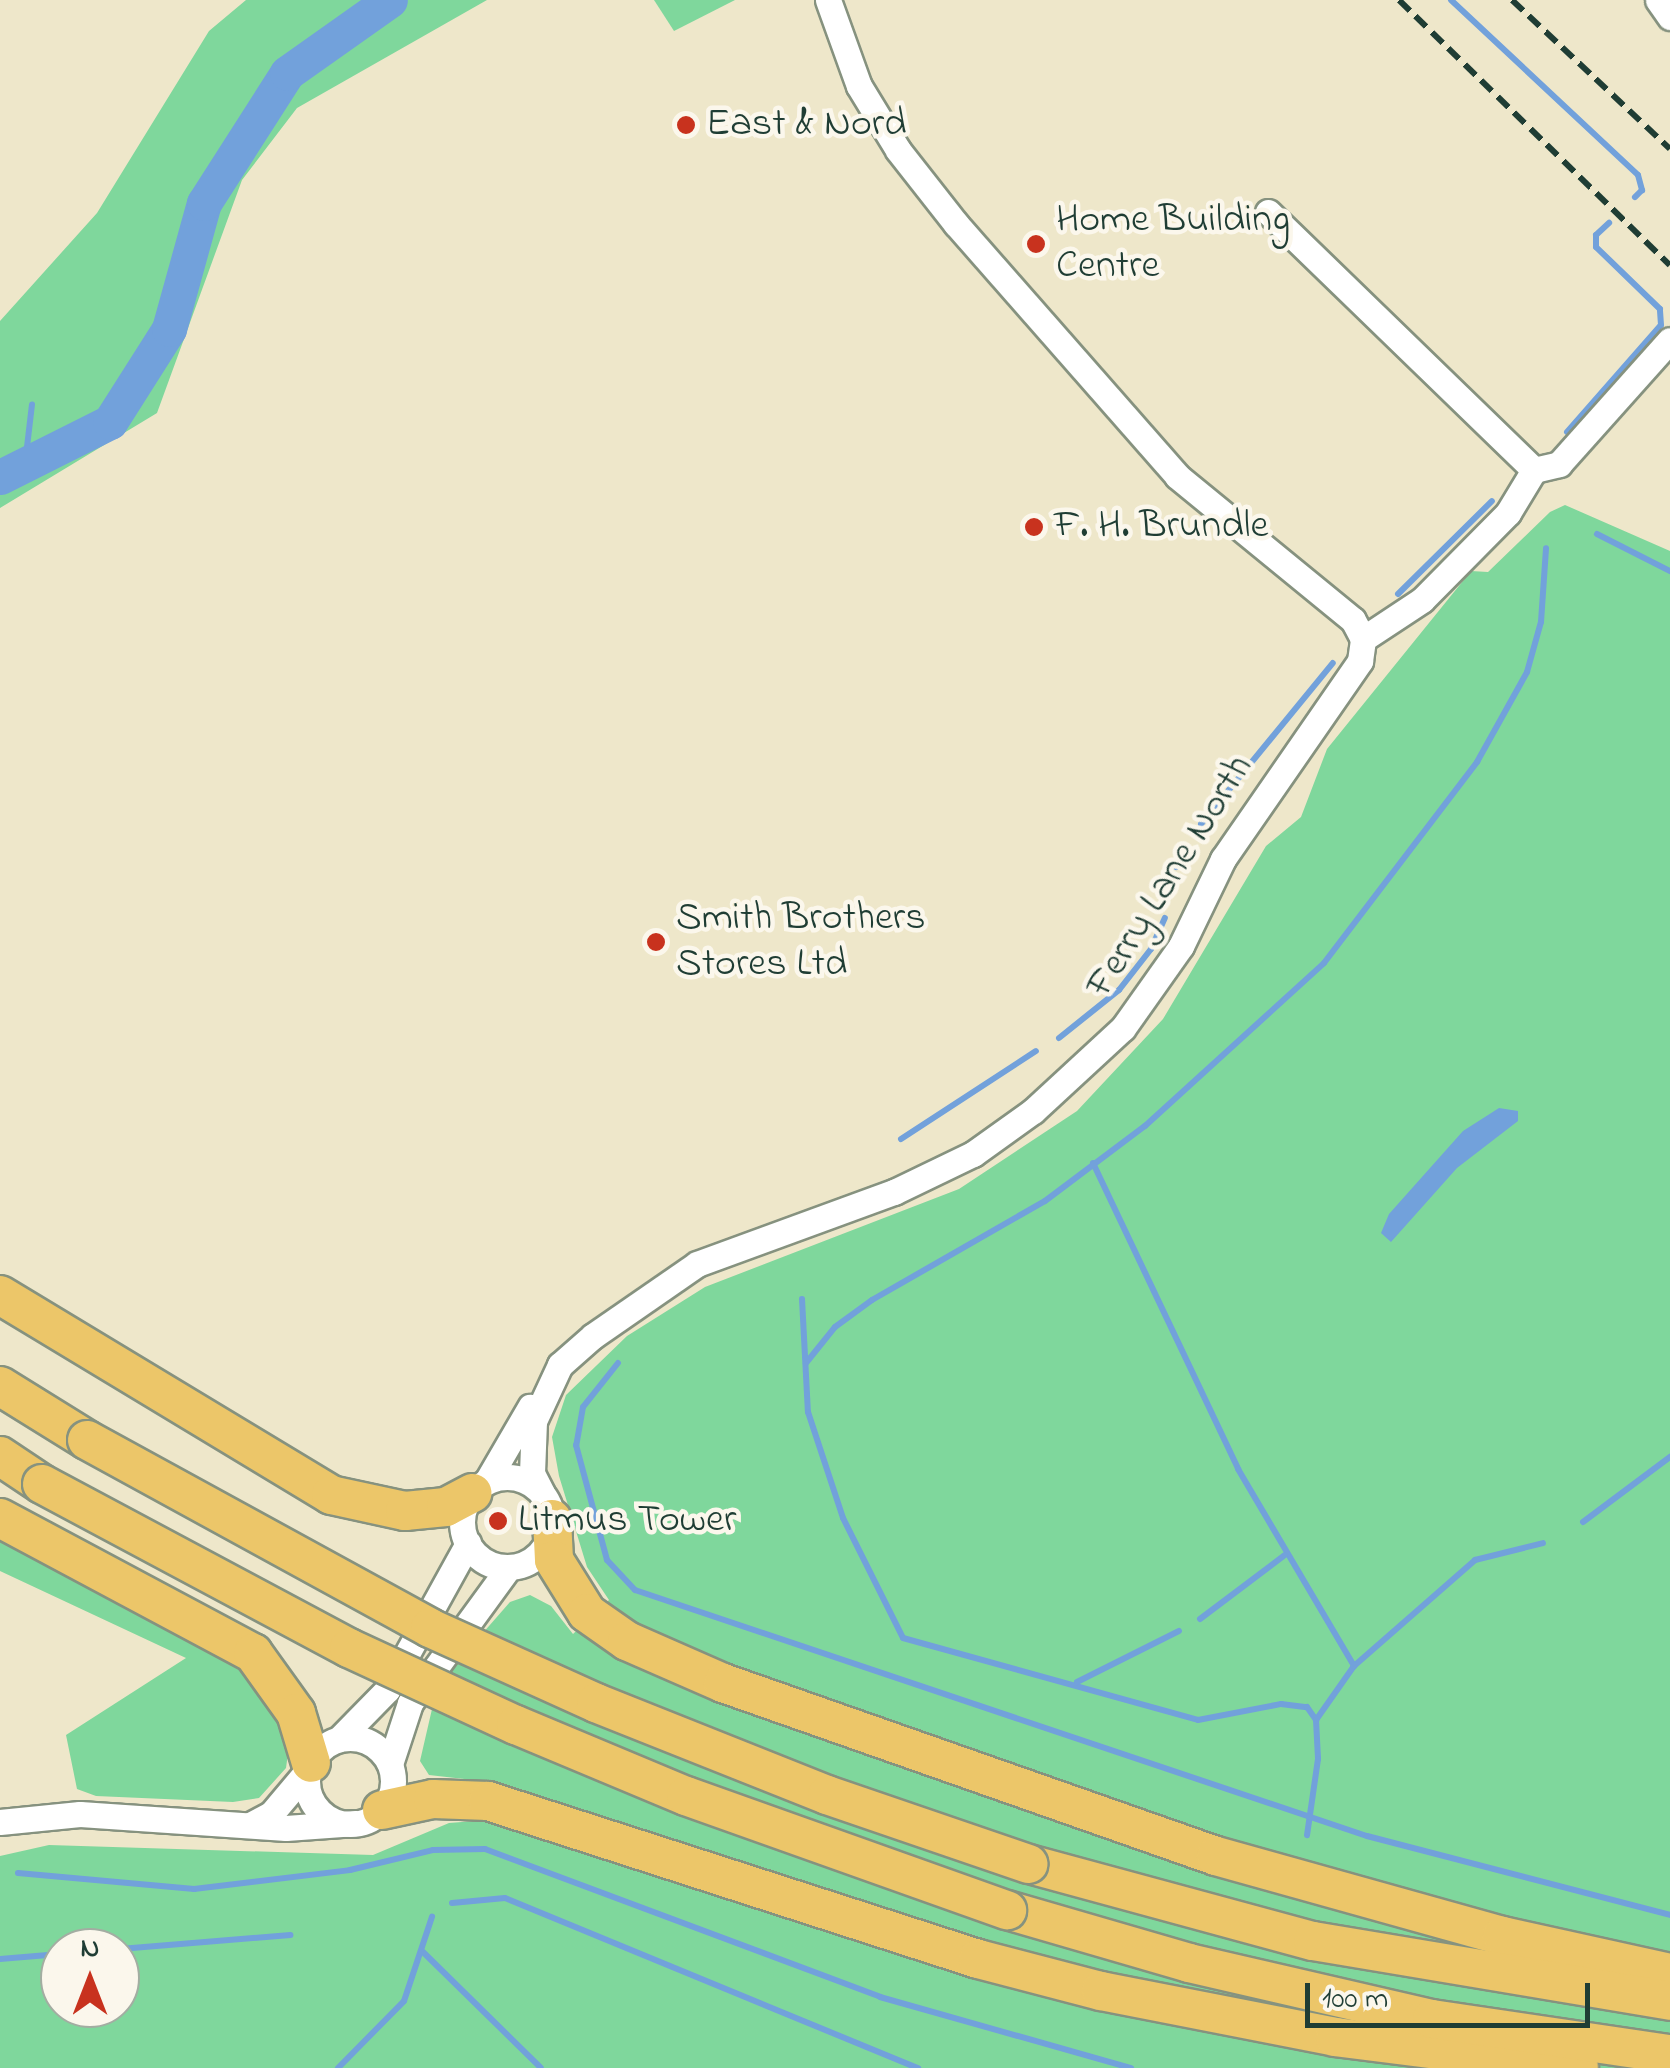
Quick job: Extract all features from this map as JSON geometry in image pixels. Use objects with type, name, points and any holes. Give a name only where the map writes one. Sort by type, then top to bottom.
[{"type":"highway","points":[[0,1296],[332,1495],[405,1511],[446,1507],[480,1487]]},
{"type":"highway","points":[[0,1386],[87,1440],[430,1628],[563,1688],[827,1795],[1029,1864],[1313,1941],[1670,2001]]},
{"type":"highway","points":[[0,1456],[42,1484],[333,1640],[516,1724],[702,1802],[1007,1910],[1189,1962],[1432,2019],[1670,2054]]},
{"type":"highway","points":[[547,1506],[554,1560],[587,1613],[628,1641],[723,1684],[1216,1856],[1502,1936],[1670,1972]]},
{"type":"highway","points":[[0,1518],[254,1653],[296,1713],[310,1766]]},
{"type":"highway","points":[[369,1816],[433,1800],[488,1801],[978,1959],[1101,1991],[1335,2037],[1579,2068]]},
{"type":"street","points":[[828,0],[859,86],[898,150],[956,224],[1177,476],[1353,620],[1364,639],[1422,600],[1508,513],[1534,470],[1558,464],[1670,340]]},
{"type":"street","points":[[1658,0],[1670,17]]},
{"type":"street","points":[[1268,212],[1534,470]]},
{"type":"street","name":"Ferry Lane North","points":[[547,1506],[532,1473],[531,1441],[544,1393],[560,1365],[593,1336],[698,1264],[933,1174],[973,1154],[1067,1080],[1156,988],[1223,859],[1360,661],[1364,639]]},
{"type":"street","name":"Ferry Lane North","points":[[480,1487],[528,1408],[544,1393]]},
{"type":"street","points":[[516,1478],[547,1506],[535,1557],[509,1566],[485,1561],[468,1543],[462,1518],[480,1487],[516,1478]]},
{"type":"street","points":[[250,1825],[271,1814],[310,1766],[387,1690],[468,1543]]},
{"type":"street","points":[[0,1822],[80,1814],[250,1825],[369,1816],[392,1788],[390,1764],[410,1703],[509,1566]]},
{"type":"street","points":[[340,1739],[375,1745],[390,1764]]},
{"type":"street","points":[[310,1766],[318,1809],[369,1816]]},
{"type":"green space","points":[[246,0],[487,0],[297,108],[242,180],[157,413],[0,508],[0,321],[97,213],[209,31]]},
{"type":"green space","points":[[654,0],[735,0],[674,31]]},
{"type":"green space","points":[[1565,505],[1670,551],[1670,2068],[0,2068],[0,1856],[49,1845],[373,1855],[449,1823],[475,1821],[482,1781],[429,1775],[420,1761],[432,1709],[454,1666],[510,1602],[530,1595],[551,1606],[573,1634],[609,1600],[587,1567],[559,1476],[552,1437],[566,1395],[627,1336],[705,1287],[959,1189],[1077,1111],[1163,1019],[1266,846],[1301,817],[1327,749],[1471,571],[1488,572],[1550,512]]},
{"type":"green space","points":[[0,1541],[234,1662],[279,1708],[290,1739],[286,1768],[259,1798],[233,1802],[96,1796],[77,1789],[66,1735],[186,1658],[0,1571]]},
{"type":"water","points":[[1499,1108],[1518,1111],[1518,1121],[1457,1168],[1391,1242],[1381,1233],[1389,1214],[1463,1131]]},
{"type":"waterway","points":[[0,477],[110,422],[169,329],[204,203],[287,73],[390,0]]},
{"type":"waterway","points":[[1451,0],[1638,175],[1642,190],[1635,197]]},
{"type":"waterway","points":[[1567,432],[1661,325],[1660,309],[1596,247],[1596,235],[1609,223]]},
{"type":"waterway","points":[[25,464],[32,404]]},
{"type":"waterway","points":[[1398,594],[1492,501]]},
{"type":"waterway","points":[[1597,534],[1670,571]]},
{"type":"waterway","points":[[806,1363],[835,1327],[872,1300],[1045,1201],[1145,1126],[1324,963],[1477,762],[1527,672],[1541,622],[1546,548]]},
{"type":"waterway","points":[[1201,824],[1333,663]]},
{"type":"waterway","points":[[1176,867],[1184,852]]},
{"type":"waterway","points":[[1059,1038],[1119,990],[1151,949],[1165,918]]},
{"type":"waterway","points":[[901,1139],[1036,1051]]},
{"type":"waterway","points":[[1093,1163],[1238,1469],[1354,1666]]},
{"type":"waterway","points":[[802,1299],[808,1412],[843,1518],[903,1638],[1198,1720],[1281,1704],[1307,1707],[1316,1720],[1318,1759],[1307,1835]]},
{"type":"waterway","points":[[618,1363],[583,1407],[576,1445],[607,1560],[635,1590],[1367,1836],[1670,1915]]},
{"type":"waterway","points":[[1583,1522],[1670,1457]]},
{"type":"waterway","points":[[1316,1720],[1354,1666],[1475,1560],[1543,1543]]},
{"type":"waterway","points":[[1200,1619],[1285,1555]]},
{"type":"waterway","points":[[1077,1682],[1179,1631]]},
{"type":"waterway","points":[[18,1873],[194,1889],[350,1870],[433,1850],[485,1849],[880,1997],[1131,2068]]},
{"type":"waterway","points":[[452,1903],[505,1898],[918,2068]]},
{"type":"waterway","points":[[338,2068],[404,2001],[432,1917]]},
{"type":"waterway","points":[[140,1947],[290,1935]]},
{"type":"waterway","points":[[423,1952],[541,2068]]},
{"type":"waterway","points":[[0,1959],[40,1956]]},
{"type":"railway","points":[[1399,0],[1670,265]]},
{"type":"railway","points":[[1512,0],[1670,149]]},
{"type":"place","name":"East & Nord","points":[[686,125]]},
{"type":"place","name":"Home Building Centre","points":[[1036,244]]},
{"type":"place","name":"F. H. Brundle","points":[[1034,527]]},
{"type":"place","name":"Smith Brothers Stores Ltd","points":[[656,942]]},
{"type":"place","name":"Litmus Tower","points":[[498,1521]]}]
